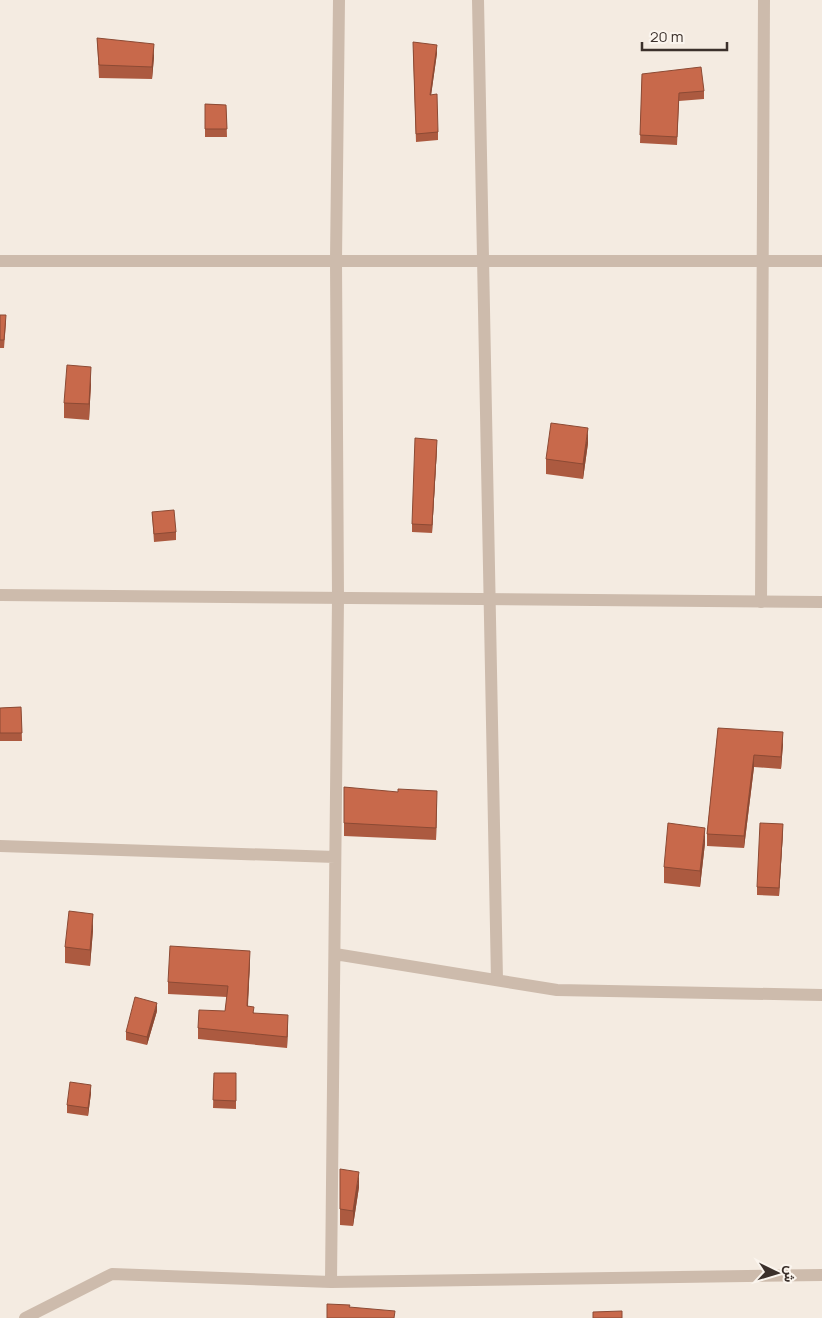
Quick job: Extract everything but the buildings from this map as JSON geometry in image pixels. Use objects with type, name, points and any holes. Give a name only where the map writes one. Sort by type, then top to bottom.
[{"type":"street","points":[[331,1282],[338,598],[336,261],[339,0]]},
{"type":"street","points":[[478,0],[498,980]]},
{"type":"street","points":[[761,602],[764,0]]},
{"type":"street","points":[[0,261],[822,261]]},
{"type":"street","points":[[0,594],[822,602]]},
{"type":"street","points":[[0,846],[335,857]]},
{"type":"street","points":[[334,954],[557,990],[822,995]]},
{"type":"street","points":[[25,1318],[112,1274],[331,1282],[822,1275]]}]
